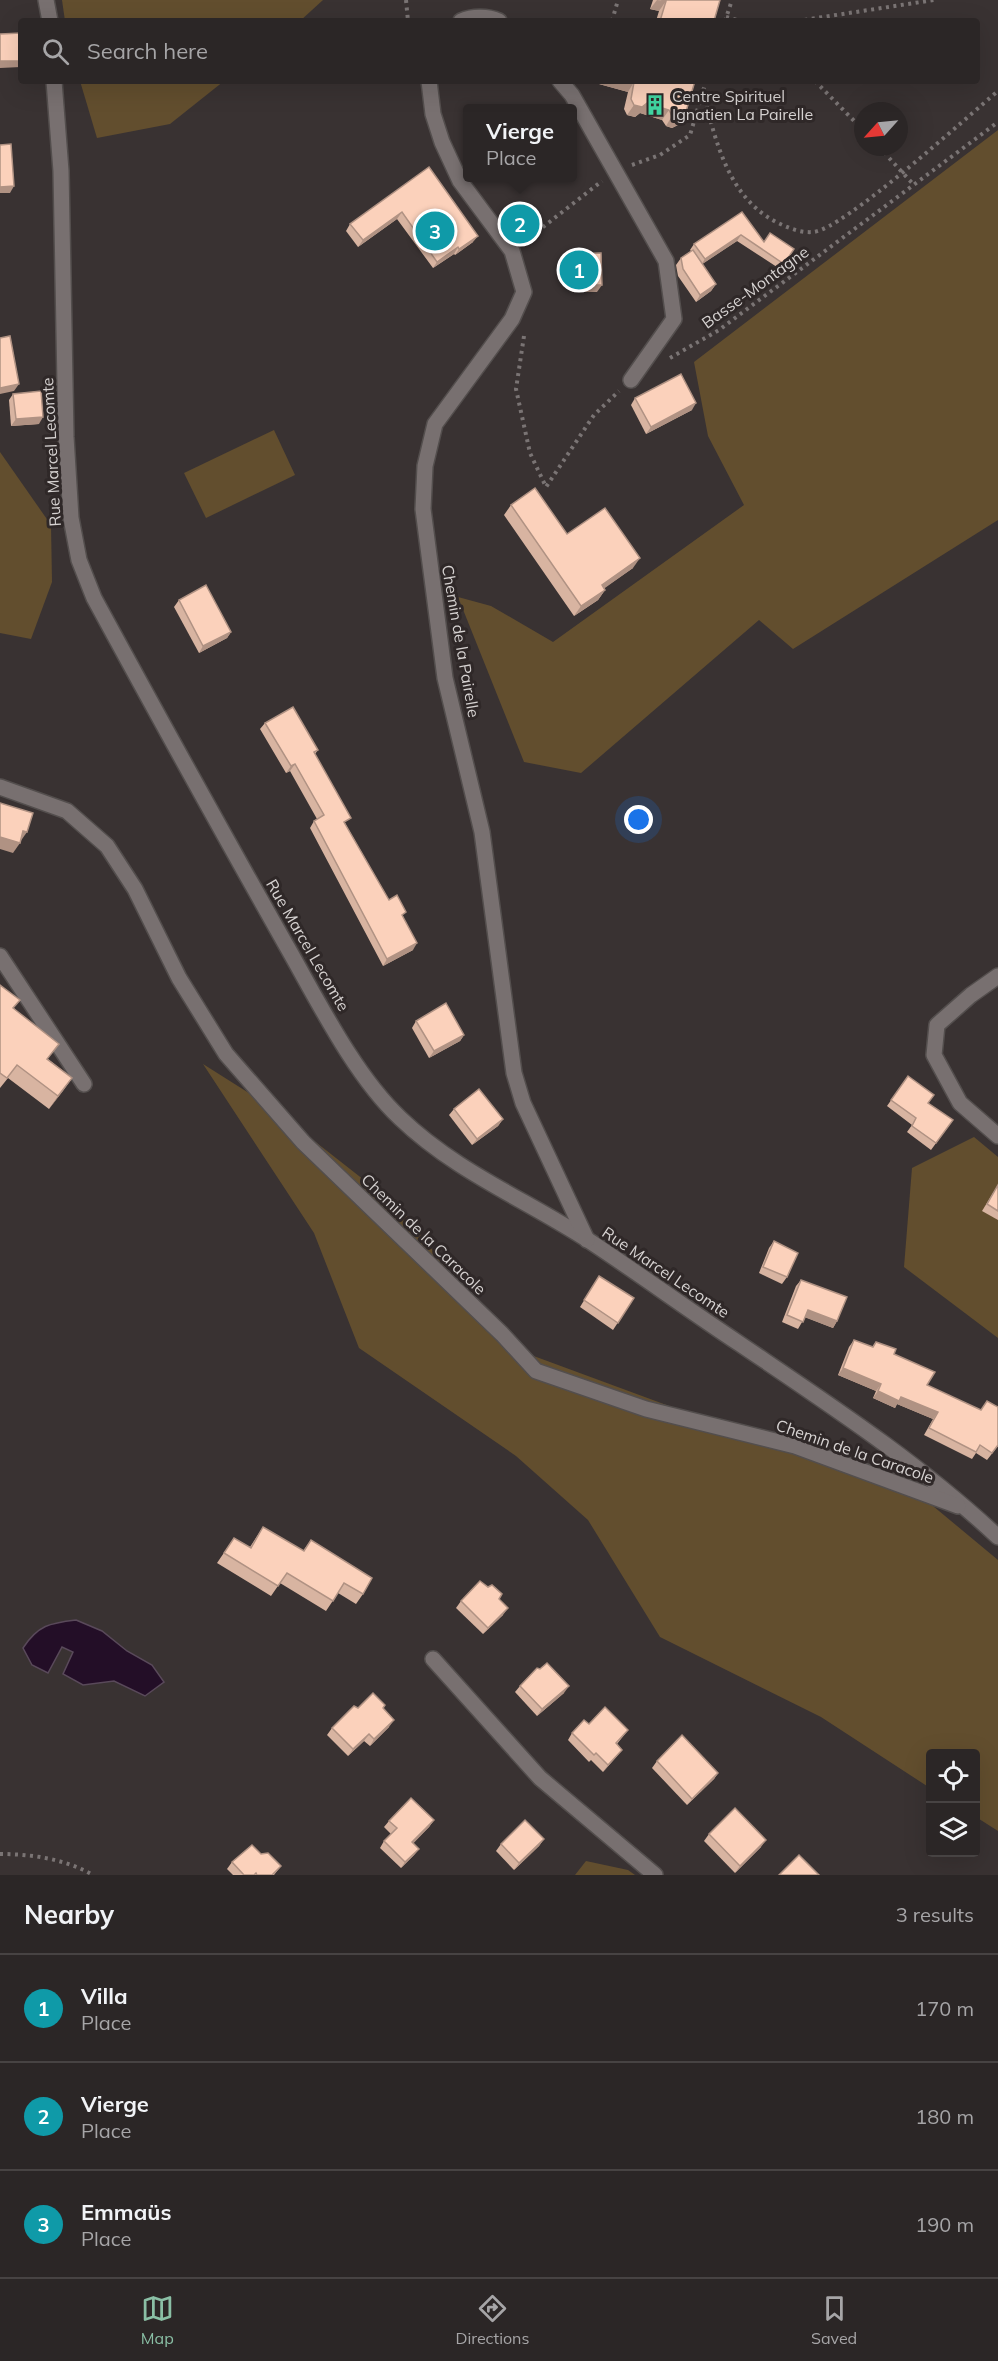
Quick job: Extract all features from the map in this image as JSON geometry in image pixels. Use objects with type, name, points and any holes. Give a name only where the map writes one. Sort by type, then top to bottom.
[{"type":"street","points":[[46,0],[49,18]]},
{"type":"street","points":[[468,18],[492,18]]},
{"type":"street","name":"Rue Marcel Lecomte","points":[[54,84],[61,171],[66,438],[70,518],[79,560],[94,598],[238,860],[323,1009],[369,1083],[398,1116],[430,1145],[504,1193],[587,1240],[855,1422],[928,1475],[998,1537]]},
{"type":"street","name":"Chemin de la Pairelle","points":[[429,84],[433,114],[460,180],[512,251],[524,292],[512,320],[435,424],[425,466],[423,510],[446,678],[482,832],[514,1073],[523,1103],[587,1240]]},
{"type":"street","points":[[563,84],[577,104]]},
{"type":"street","points":[[577,104],[613,172],[666,261],[674,320],[631,380]]},
{"type":"street","name":"Chemin de la Caracole","points":[[0,787],[67,811],[107,846],[135,889],[179,978],[226,1054],[303,1142],[502,1334],[536,1371],[646,1409],[795,1446],[970,1511]]},
{"type":"street","points":[[0,956],[84,1084]]},
{"type":"street","points":[[998,976],[971,995],[937,1025],[934,1055],[960,1103],[998,1136]]},
{"type":"street","points":[[970,1511],[998,1527]]},
{"type":"street","points":[[433,1659],[540,1778],[656,1875]]},
{"type":"path","points":[[406,0],[408,18]]},
{"type":"path","points":[[613,18],[618,0]]},
{"type":"path","points":[[726,18],[732,0]]},
{"type":"path","points":[[817,18],[934,0]]},
{"type":"path","points":[[512,251],[613,172],[660,154],[690,135],[705,84]]},
{"type":"path","points":[[818,84],[854,121]]},
{"type":"path","points":[[703,92],[725,166],[750,202],[772,219],[794,230],[814,232],[836,224],[998,91]]},
{"type":"path","name":"Basse-Montagne","points":[[660,363],[719,330],[998,122]]},
{"type":"path","points":[[888,156],[914,185]]},
{"type":"path","points":[[524,333],[516,389],[530,453],[546,487],[594,415],[631,380]]},
{"type":"path","points":[[0,1854],[23,1854],[77,1866],[93,1875]]},
{"type":"shaded area","points":[[62,0],[323,0],[303,18],[65,18]]},
{"type":"shaded area","points":[[81,84],[220,84],[170,124],[97,138]]},
{"type":"shaded area","points":[[998,130],[998,520],[793,649],[759,620],[581,773],[524,762],[458,597],[491,606],[553,642],[744,505],[708,436],[694,362]]},
{"type":"shaded area","points":[[274,430],[295,475],[206,518],[184,473]]},
{"type":"shaded area","points":[[0,452],[51,525],[52,582],[31,639],[0,633]]},
{"type":"shaded area","points":[[203,1064],[271,1107],[401,1209],[451,1274],[531,1355],[927,1501],[998,1560],[998,1831],[980,1820],[980,1749],[926,1749],[926,1785],[821,1717],[660,1637],[588,1520],[516,1456],[359,1348],[314,1233]]},
{"type":"shaded area","points":[[974,1137],[998,1157],[998,1338],[904,1267],[912,1168]]},
{"type":"shaded area","points":[[76,1620],[102,1631],[127,1651],[152,1665],[164,1682],[145,1696],[114,1681],[83,1685],[63,1674],[73,1652],[62,1647],[48,1673],[32,1665],[23,1648],[34,1634],[52,1624]]},
{"type":"shaded area","points":[[586,1861],[628,1870],[635,1875],[575,1875]]},
{"type":"building","points":[[661,0],[720,0],[715,18],[661,18],[666,1]]},
{"type":"building","points":[[18,33],[18,61],[0,61],[0,34]]},
{"type":"building","points":[[634,84],[694,84],[685,115],[679,118],[672,116],[669,110],[647,103],[642,107],[634,105],[631,99]]},
{"type":"building","points":[[11,144],[14,186],[0,187],[0,145]]},
{"type":"building","points":[[429,167],[478,236],[437,262],[402,212],[363,240],[350,224]]},
{"type":"building","points":[[742,212],[764,242],[770,233],[794,249],[784,264],[741,235],[705,259],[694,244]]},
{"type":"building","points":[[693,250],[716,284],[700,295],[683,269],[681,258]]},
{"type":"building","points":[[601,253],[602,285],[577,285],[576,274],[567,274],[566,254]]},
{"type":"building","points":[[10,336],[19,384],[0,388],[0,338]]},
{"type":"building","points":[[681,374],[696,403],[651,427],[635,398]]},
{"type":"building","points":[[41,391],[43,417],[16,419],[13,394]]},
{"type":"building","points":[[535,488],[567,534],[605,508],[640,558],[602,585],[605,590],[581,606],[511,505]]},
{"type":"building","points":[[206,585],[231,632],[203,646],[179,600]]},
{"type":"building","points":[[293,707],[318,750],[314,752],[351,818],[344,822],[389,900],[397,895],[406,912],[402,915],[417,943],[387,959],[314,821],[324,815],[295,764],[291,766],[265,723]]},
{"type":"building","points":[[0,803],[33,813],[27,832],[23,831],[20,843],[0,837]]},
{"type":"building","points":[[0,985],[20,1000],[13,1008],[59,1044],[47,1059],[72,1078],[58,1096],[17,1065],[7,1078],[0,1073]]},
{"type":"building","points":[[446,1003],[464,1035],[434,1051],[416,1021]]},
{"type":"building","points":[[908,1076],[934,1095],[928,1103],[953,1120],[936,1143],[912,1126],[916,1118],[891,1100]]},
{"type":"building","points":[[479,1089],[503,1119],[477,1139],[454,1109]]},
{"type":"building","points":[[998,1185],[998,1211],[987,1204]]},
{"type":"building","points":[[774,1241],[798,1253],[787,1277],[763,1267]]},
{"type":"building","points":[[599,1276],[634,1298],[618,1323],[584,1300]]},
{"type":"building","points":[[801,1280],[847,1297],[837,1321],[808,1310],[803,1322],[787,1315]]},
{"type":"building","points":[[854,1340],[873,1347],[876,1342],[896,1349],[894,1354],[935,1372],[927,1385],[981,1410],[987,1401],[998,1407],[998,1445],[992,1453],[980,1445],[976,1452],[929,1428],[938,1412],[901,1397],[899,1401],[878,1391],[881,1384],[843,1368]]},
{"type":"building","points":[[263,1527],[304,1551],[311,1540],[372,1578],[363,1594],[344,1583],[333,1601],[287,1573],[278,1586],[224,1553],[234,1538],[251,1548]]},
{"type":"building","points":[[480,1581],[488,1587],[492,1585],[502,1594],[499,1599],[508,1608],[488,1628],[461,1601]]},
{"type":"building","points":[[547,1663],[569,1686],[542,1709],[520,1686],[537,1668],[540,1669]]},
{"type":"building","points":[[373,1693],[385,1705],[383,1708],[394,1720],[374,1739],[369,1734],[353,1749],[332,1728],[354,1706],[358,1708]]},
{"type":"building","points":[[605,1707],[628,1730],[616,1743],[622,1750],[608,1765],[596,1753],[594,1755],[572,1733],[584,1720],[589,1724]]},
{"type":"building","points":[[682,1735],[718,1773],[692,1799],[657,1761]]},
{"type":"building","points":[[411,1798],[434,1820],[412,1842],[419,1849],[405,1862],[384,1841],[397,1828],[389,1821]]},
{"type":"building","points":[[735,1808],[766,1840],[740,1866],[709,1834]]},
{"type":"building","points":[[525,1820],[544,1839],[519,1863],[501,1844]]},
{"type":"building","points":[[252,1845],[261,1854],[268,1853],[281,1866],[272,1875],[257,1875],[256,1873],[244,1875],[232,1862]]},
{"type":"building","points":[[799,1855],[819,1875],[779,1875]]},
{"type":"place","name":"Centre Spirituel Ignatien La Pairelle","points":[[655,105]]},
{"type":"place","name":"Vierge","points":[[520,224]]},
{"type":"place","name":"Emmaüs","points":[[435,231]]},
{"type":"place","name":"Villa","points":[[579,270]]}]
